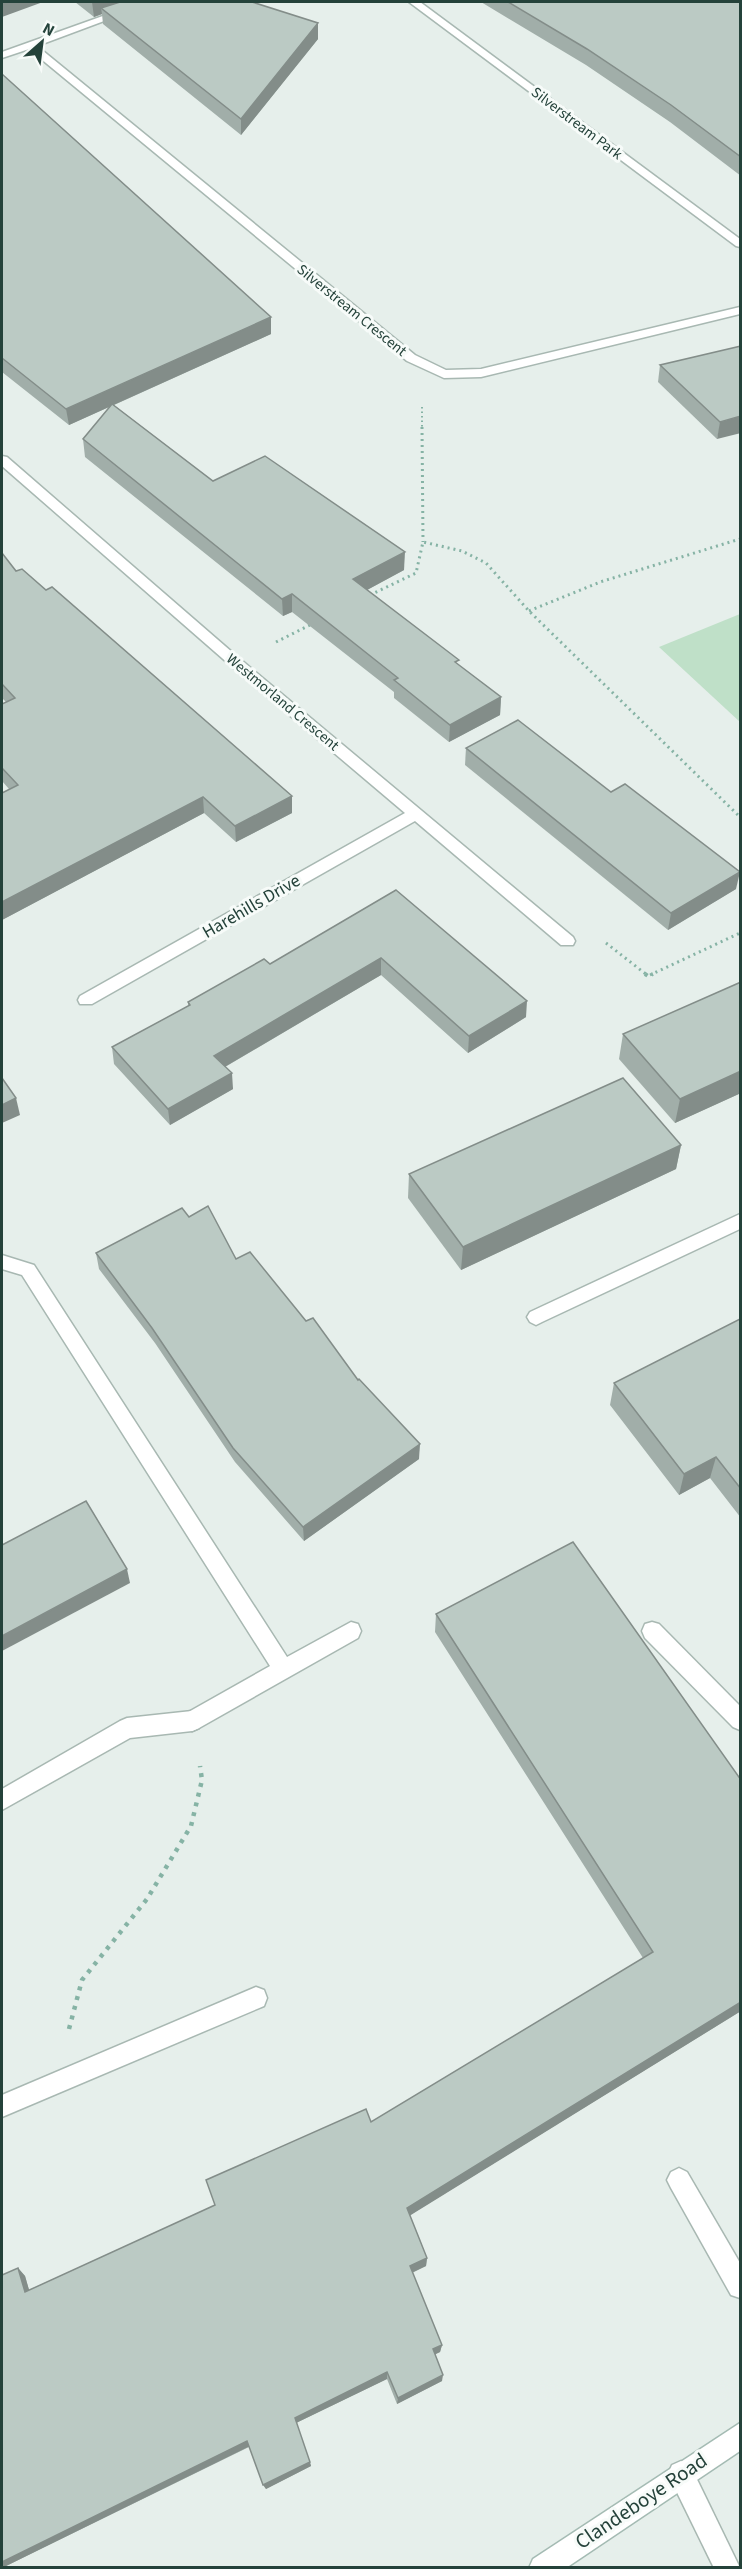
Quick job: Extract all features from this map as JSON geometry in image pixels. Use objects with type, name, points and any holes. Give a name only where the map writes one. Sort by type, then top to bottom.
[{"type":"street","points":[[2,56],[150,2]]},
{"type":"street","name":"Silverstream Park","points":[[414,2],[741,244]]},
{"type":"street","name":"Silverstream Crescent","points":[[30,45],[411,358],[444,374],[481,373],[741,311]]},
{"type":"street","name":"Westmorland Crescent","points":[[2,460],[235,662],[567,941]]},
{"type":"street","points":[[2,482],[20,476]]},
{"type":"street","name":"Harehills Drive","points":[[86,1000],[417,813]]},
{"type":"street","points":[[536,1317],[741,1221]]},
{"type":"street","points":[[2,1262],[28,1270],[283,1669]]},
{"type":"street","points":[[2,1800],[127,1728],[192,1721],[351,1631]]},
{"type":"street","points":[[652,1631],[741,1720]]},
{"type":"street","points":[[2,2106],[256,1998]]},
{"type":"street","points":[[679,2180],[741,2286]]},
{"type":"street","name":"Clandeboye Road","points":[[542,2568],[741,2436]]},
{"type":"street","points":[[681,2474],[728,2568]]},
{"type":"path","points":[[363,599],[416,573],[423,542],[422,389],[434,369]]},
{"type":"path","points":[[529,611],[600,582],[741,539]]},
{"type":"path","points":[[423,542],[462,551],[486,563],[529,611],[741,817]]},
{"type":"path","points":[[235,662],[320,620]]},
{"type":"path","points":[[567,941],[589,930],[648,976],[741,933]]},
{"type":"path","points":[[54,2084],[82,1980],[147,1899],[191,1826],[202,1780],[192,1721]]},
{"type":"green space","points":[[740,614],[740,722],[659,647]]},
{"type":"building","points":[[120,2],[252,2],[318,23],[241,119],[101,8]]},
{"type":"building","points":[[508,2],[741,2],[741,157],[671,105],[587,49]]},
{"type":"building","points":[[2,74],[271,317],[66,409],[2,358]]},
{"type":"building","points":[[741,346],[741,416],[720,422],[660,365]]},
{"type":"building","points":[[112,404],[213,481],[265,456],[405,552],[353,579],[459,660],[455,662],[501,697],[450,725],[394,680],[398,678],[292,594],[282,599],[83,439]]},
{"type":"building","points":[[2,553],[16,571],[22,569],[46,590],[52,587],[292,796],[235,826],[203,797],[2,902],[2,793],[18,785],[2,768],[2,704],[15,698],[2,684]]},
{"type":"building","points":[[518,720],[611,792],[625,784],[740,872],[671,913],[466,748]]},
{"type":"building","points":[[396,890],[527,1001],[469,1036],[381,958],[214,1056],[232,1073],[168,1109],[112,1047],[190,1005],[188,1002],[264,959],[270,964]]},
{"type":"building","points":[[741,982],[741,1071],[680,1099],[623,1034]]},
{"type":"building","points":[[2,1078],[16,1098],[2,1105]]},
{"type":"building","points":[[623,1078],[681,1145],[463,1247],[409,1174]]},
{"type":"building","points":[[208,1206],[236,1259],[250,1252],[306,1321],[313,1318],[358,1380],[420,1444],[303,1527],[233,1448],[152,1328],[96,1253],[182,1208],[189,1217]]},
{"type":"building","points":[[740,1319],[741,1489],[716,1457],[684,1474],[614,1383]]},
{"type":"building","points":[[86,1501],[127,1569],[2,1636],[2,1545]]},
{"type":"building","points":[[573,1542],[741,1780],[741,2002],[407,2208],[427,2258],[410,2266],[442,2345],[433,2349],[443,2375],[398,2398],[387,2372],[295,2418],[310,2462],[263,2485],[247,2441],[2,2562],[2,2275],[18,2268],[25,2292],[215,2205],[206,2180],[366,2109],[371,2122],[653,1952],[436,1614]]}]
